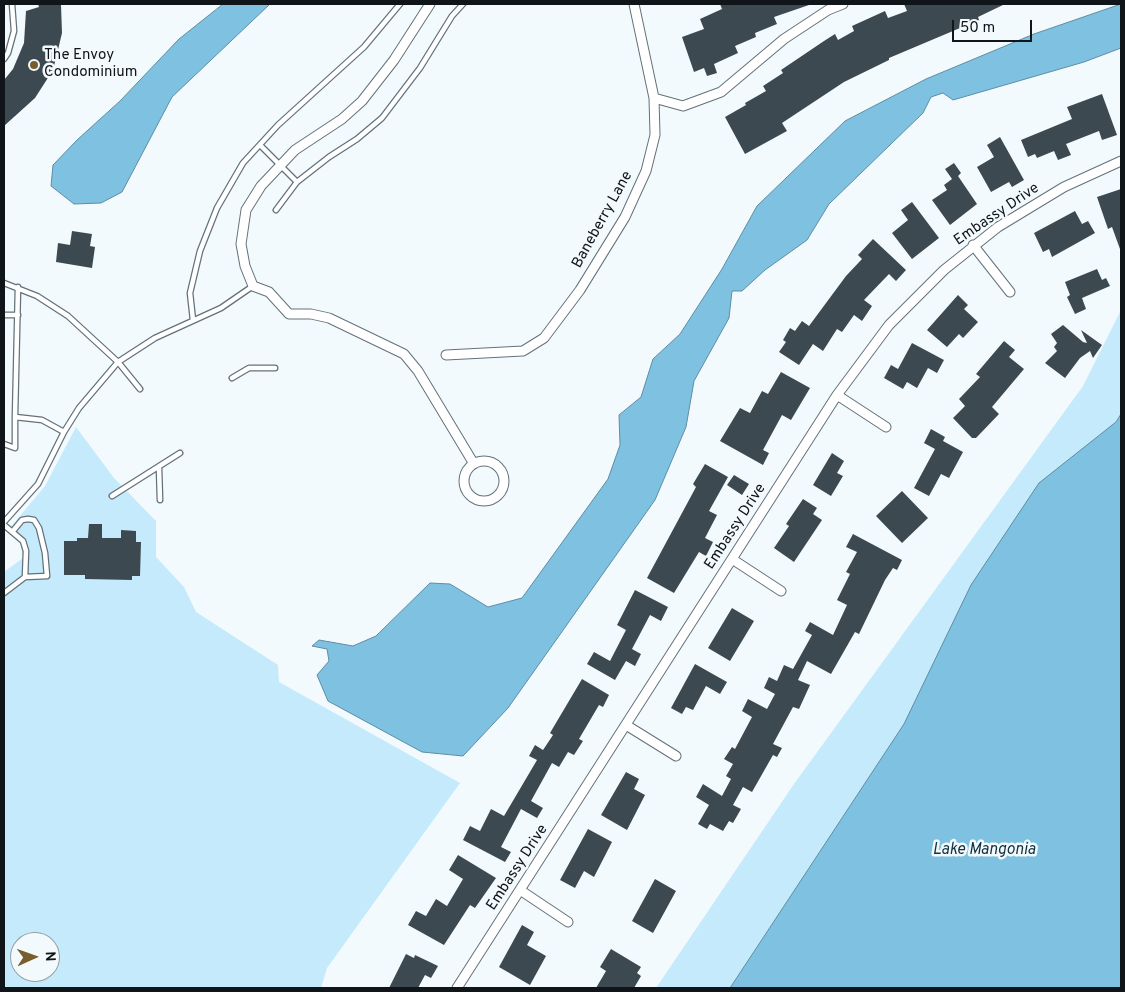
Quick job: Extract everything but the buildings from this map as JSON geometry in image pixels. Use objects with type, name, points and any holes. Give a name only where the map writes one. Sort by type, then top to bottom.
[{"type":"street","points":[[430,4],[394,60],[362,101],[342,119],[295,150],[280,164],[252,198],[241,232],[242,254],[253,286],[268,292],[288,314],[311,314],[329,318],[404,354],[418,370],[474,464]]},
{"type":"street","name":"Baneberry Lane","points":[[446,355],[523,351],[544,338],[580,290],[625,217],[646,172],[655,135],[654,98],[634,4]]},
{"type":"street","points":[[654,98],[683,106],[721,92],[784,39],[828,10],[843,4]]},
{"type":"street","name":"Embassy Drive","points":[[457,988],[837,395],[889,325],[944,270],[974,245],[1031,206],[1064,187],[1121,161]]},
{"type":"street","points":[[974,245],[1010,292]]},
{"type":"street","points":[[837,395],[886,427]]},
{"type":"street","points":[[485,461],[491,462],[501,470],[504,482],[502,489],[489,501],[475,500],[466,490],[464,476],[474,464],[485,461]]},
{"type":"street","points":[[732,559],[781,591]]},
{"type":"street","points":[[626,725],[676,756]]},
{"type":"street","points":[[520,890],[568,922]]},
{"type":"lane","points":[[4,59],[8,53],[14,31],[14,4]]},
{"type":"lane","points":[[193,320],[190,293],[200,251],[216,208],[243,163],[278,124],[364,47],[400,4]]},
{"type":"lane","points":[[276,210],[297,182],[329,157],[357,139],[382,118],[420,68],[452,16],[463,4]]},
{"type":"lane","points":[[260,145],[297,182]]},
{"type":"lane","points":[[4,283],[18,287],[54,305],[118,362],[140,389]]},
{"type":"lane","points":[[25,578],[26,551],[23,541],[4,524],[38,484],[64,432],[79,408],[118,362],[155,338],[221,308],[253,286]]},
{"type":"lane","points":[[4,444],[15,448],[18,287]]},
{"type":"lane","points":[[4,315],[18,315]]},
{"type":"lane","points":[[232,378],[249,368],[275,368]]},
{"type":"lane","points":[[15,416],[42,420],[64,432]]},
{"type":"lane","points":[[112,496],[180,453]]},
{"type":"lane","points":[[159,468],[160,500]]},
{"type":"lane","points":[[4,593],[25,578],[47,576],[40,528],[34,520],[22,520],[13,531]]},
{"type":"shaded area","points":[[1121,310],[1121,414],[904,724],[730,988],[656,988],[794,784],[1083,386]]},
{"type":"shaded area","points":[[76,427],[114,478],[156,521],[156,557],[184,587],[196,612],[278,665],[279,682],[460,783],[327,968],[321,988],[4,988],[4,572],[23,558],[20,541],[9,529],[45,486]]},
{"type":"water","points":[[223,4],[270,4],[172,97],[122,192],[101,203],[74,204],[51,186],[53,165],[77,140],[120,101],[179,39]]},
{"type":"water","points":[[1121,4],[1121,48],[1084,62],[953,100],[943,93],[931,97],[923,113],[829,204],[807,240],[765,270],[742,291],[732,291],[729,318],[694,381],[686,427],[655,500],[508,708],[463,756],[422,752],[328,701],[317,675],[329,661],[327,649],[312,646],[319,640],[353,646],[376,636],[430,583],[450,584],[488,607],[522,598],[608,479],[620,445],[619,415],[641,397],[653,359],[680,334],[722,269],[757,206],[845,121],[926,79],[1034,34]]},
{"type":"water","name":"Lake Mangonia","points":[[1121,414],[1121,988],[730,988],[904,724],[971,585],[1039,483],[1116,422]]},
{"type":"place","name":"The Envoy Condominium","points":[[34,65]]}]
